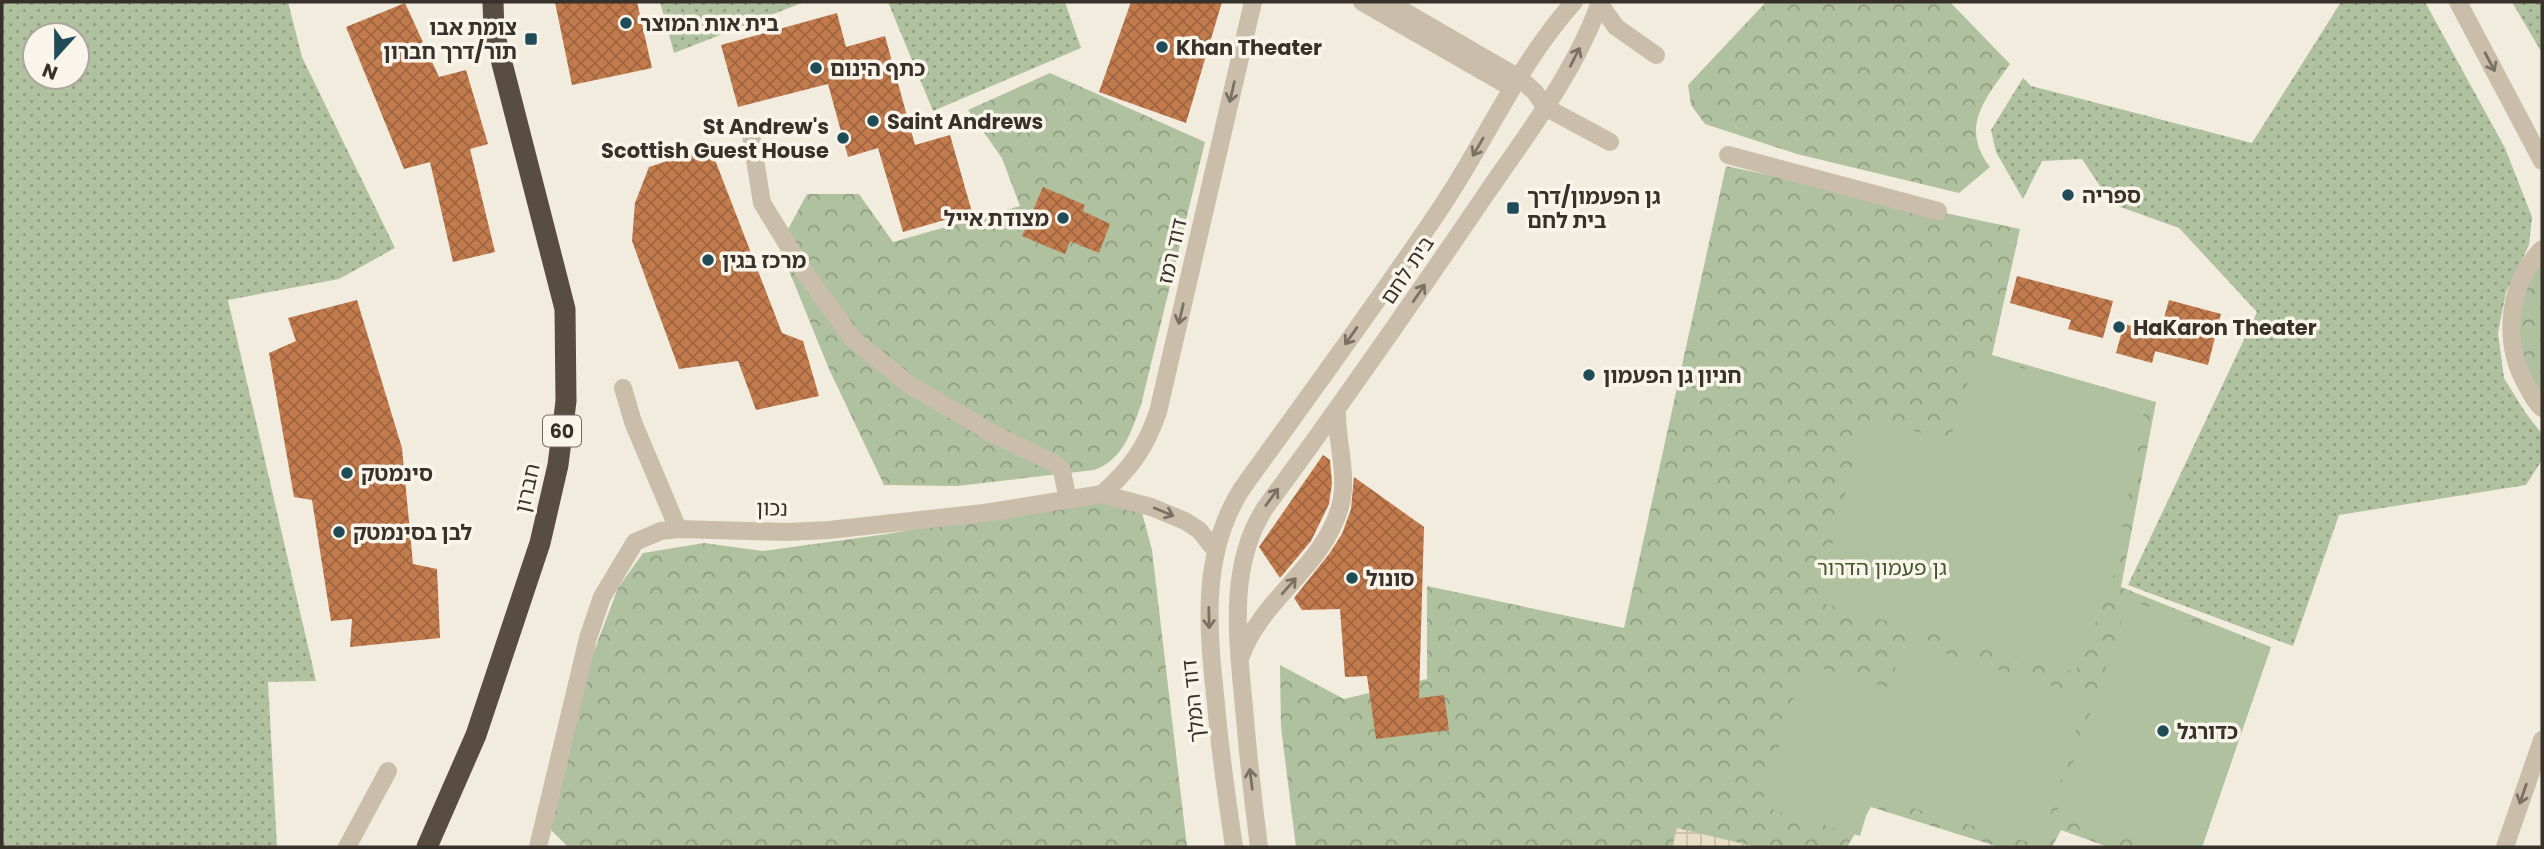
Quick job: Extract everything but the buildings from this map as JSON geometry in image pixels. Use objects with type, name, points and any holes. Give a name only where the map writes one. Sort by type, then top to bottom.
[{"type":"highway","name":"חברון","points":[[427,847],[476,734],[540,543],[558,466],[566,401],[565,309],[494,32],[493,2]]},
{"type":"street","name":"דוד רמז","points":[[1102,494],[1134,462],[1149,437],[1158,412],[1253,2]]},
{"type":"street","points":[[1362,2],[1535,92],[1545,107],[1610,142]]},
{"type":"street","points":[[1388,2],[1515,83]]},
{"type":"street","name":"בית לחם","points":[[1215,550],[1227,514],[1241,490],[1438,213],[1515,83],[1546,36],[1574,2]]},
{"type":"street","points":[[1599,2],[1616,27],[1656,55]]},
{"type":"street","name":"בית לחם","points":[[1240,662],[1239,598],[1243,558],[1250,535],[1265,508],[1408,309],[1545,107],[1573,63],[1599,2]]},
{"type":"street","points":[[2458,2],[2542,162]]},
{"type":"street","points":[[750,130],[762,203],[805,274],[853,339],[910,385],[990,432],[1057,465],[1062,471],[1068,500]]},
{"type":"street","points":[[1728,155],[1938,211]]},
{"type":"street","points":[[2542,249],[2532,259],[2515,294],[2510,332],[2517,370],[2542,408]]},
{"type":"street","points":[[623,388],[633,422],[678,529]]},
{"type":"street","points":[[1259,847],[1240,662],[1258,622],[1321,548],[1340,506],[1343,480],[1337,410]]},
{"type":"street","name":"נכון","points":[[538,847],[588,638],[602,597],[635,542],[661,531],[678,529],[786,532],[829,530],[957,516],[1102,494],[1151,507],[1185,521],[1199,530],[1215,550]]},
{"type":"street","name":"דוד המלך","points":[[1215,550],[1209,599],[1211,658],[1234,847]]},
{"type":"street","points":[[2505,847],[2542,740]]},
{"type":"street","points":[[347,847],[388,771]]},
{"type":"green space","points":[[2,2],[288,2],[302,57],[395,248],[339,279],[228,300],[316,681],[268,682],[277,847],[2,847]]},
{"type":"green space","points":[[660,2],[804,2],[674,53]]},
{"type":"green space","points":[[888,2],[1065,2],[1081,48],[933,111]]},
{"type":"green space","points":[[1766,2],[1950,2],[2010,64],[1985,101],[1976,126],[1981,152],[1990,167],[1959,193],[1797,154],[1705,124],[1691,105],[1688,85]]},
{"type":"green space","points":[[2341,2],[2425,2],[2505,148],[2532,217],[2529,245],[2506,292],[2498,333],[2504,378],[2542,434],[2542,460],[2526,485],[2339,515],[2293,646],[2128,585],[2257,312],[2179,228],[2112,204],[2082,159],[2042,161],[2023,199],[1996,152],[1991,130],[2023,78],[2031,86],[2252,143]]},
{"type":"green space","points":[[2512,2],[2542,2],[2542,53]]},
{"type":"green space","points":[[1050,73],[1205,142],[1134,425],[1119,452],[1094,470],[957,486],[884,485],[829,369],[779,246],[807,194],[859,194],[893,242],[1020,206],[1002,158],[968,110]]},
{"type":"green space","name":"גן פעמון הדרור","points":[[1726,166],[2020,229],[1992,355],[2156,402],[2121,587],[2271,647],[2202,847],[2108,847],[2061,830],[2052,847],[1999,847],[1871,807],[1847,847],[1296,847],[1281,727],[1280,665],[1344,699],[1427,679],[1427,586],[1624,628]]},
{"type":"green space","points":[[2542,254],[2542,403],[2536,398],[2513,322],[2523,280]]},
{"type":"green space","points":[[1976,356],[2146,401],[2112,584],[2075,672],[1817,602],[1865,420],[1950,439]]},
{"type":"green space","points":[[1109,496],[1141,509],[1152,550],[1187,847],[568,847],[549,828],[587,670],[618,588],[643,553],[704,543],[763,551],[887,534]]},
{"type":"green space","name":"כדורגל","points":[[2129,600],[2270,649],[2202,847],[2153,847],[2056,814]]},
{"type":"green space","points":[[1904,641],[2086,696],[2041,846],[1872,796],[1860,836],[1761,806],[1804,663],[1889,688]]},
{"type":"shaded area","points":[[1677,828],[1756,847],[1672,847]]},
{"type":"place","name":"בית אות המוצר","points":[[626,23]]},
{"type":"place","name":"צומת אבו תור/דרך חברון","points":[[531,39]]},
{"type":"place","name":"Khan Theater","points":[[1162,47]]},
{"type":"place","name":"כתף הינום","points":[[816,68]]},
{"type":"place","name":"Saint Andrews","points":[[873,121]]},
{"type":"place","name":"St Andrew's Scottish Guest House","points":[[843,138]]},
{"type":"place","name":"ספריה","points":[[2068,195]]},
{"type":"place","name":"גן הפעמון/דרך בית לחם","points":[[1513,208]]},
{"type":"place","name":"מצודת אייל","points":[[1063,218]]},
{"type":"place","name":"מרכז בגין","points":[[708,260]]},
{"type":"place","name":"HaKaron Theater","points":[[2119,327]]},
{"type":"place","name":"חניון גן הפעמון","points":[[1589,375]]},
{"type":"place","name":"סינמטק","points":[[347,473]]},
{"type":"place","name":"לבן בסינמטק","points":[[339,532]]},
{"type":"place","name":"סונול","points":[[1352,578]]},
{"type":"place","name":"כדורגל","points":[[2163,731]]}]
